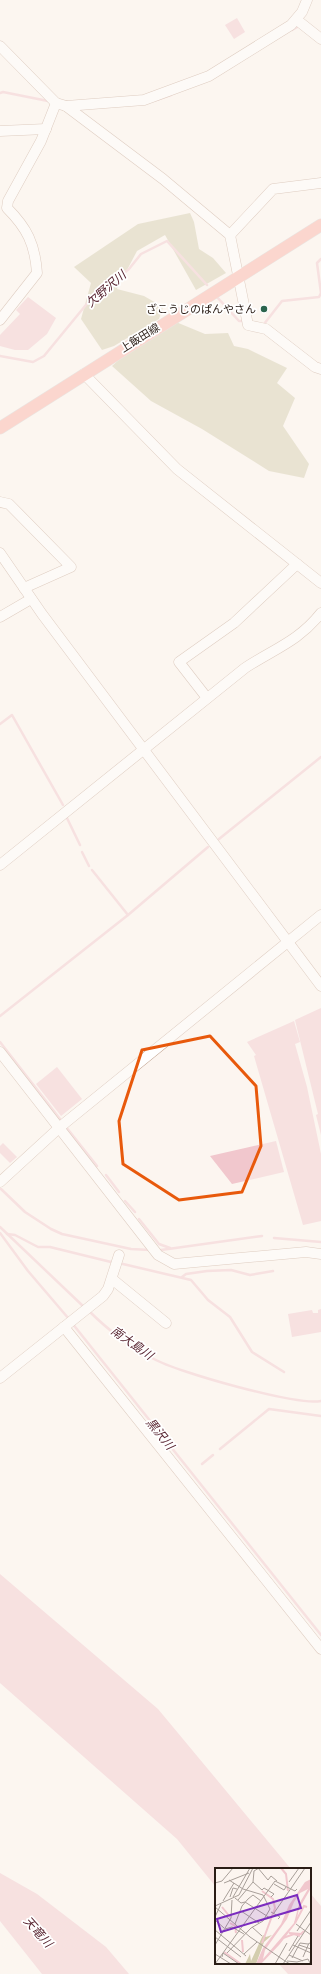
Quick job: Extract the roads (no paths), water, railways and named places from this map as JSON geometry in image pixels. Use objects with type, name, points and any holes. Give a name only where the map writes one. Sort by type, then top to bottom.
[{"type":"main road","name":"上飯田線","points":[[0,428],[321,225]]},
{"type":"street","points":[[61,104],[144,100],[209,76],[297,20],[307,0]]},
{"type":"street","points":[[297,20],[321,40]]},
{"type":"street","points":[[0,46],[61,104],[163,179],[230,235],[237,277],[247,321],[266,329],[321,370]]},
{"type":"street","points":[[0,320],[37,273],[36,257],[28,233],[20,221],[8,208],[8,201],[61,104]]},
{"type":"street","points":[[0,131],[46,129]]},
{"type":"street","points":[[230,235],[273,189],[321,183]]},
{"type":"street","points":[[84,374],[177,469],[321,583]]},
{"type":"street","points":[[0,502],[9,504],[71,567],[24,588]]},
{"type":"street","points":[[0,553],[32,599],[321,986]]},
{"type":"street","points":[[207,698],[179,662],[234,623],[297,564]]},
{"type":"street","points":[[0,617],[32,599]]},
{"type":"street","points":[[0,866],[144,748],[245,668],[280,649],[298,636],[321,612]]},
{"type":"street","points":[[0,1182],[60,1127],[321,915]]},
{"type":"street","points":[[0,1052],[60,1127],[158,1255],[174,1264],[306,1252],[321,1254]]},
{"type":"street","points":[[0,1378],[76,1318],[108,1289],[119,1255]]},
{"type":"street","points":[[112,1279],[166,1323]]},
{"type":"street","points":[[76,1318],[321,1649]]},
{"type":"water","points":[[237,18],[245,32],[234,39],[225,25]]},
{"type":"water","points":[[28,297],[56,318],[47,334],[28,350],[15,350],[0,346],[0,335],[20,314],[16,310]]},
{"type":"water","points":[[321,1008],[321,1135],[316,1115],[318,1114],[295,1020]]},
{"type":"water","points":[[294,1021],[300,1042],[295,1044],[307,1087],[321,1154],[321,1221],[303,1225],[254,1056],[256,1055],[247,1042]]},
{"type":"water","points":[[57,1067],[82,1099],[61,1116],[36,1084]]},
{"type":"water","points":[[276,1141],[284,1172],[232,1184],[210,1156]]},
{"type":"water","points":[[3,1143],[17,1157],[10,1163],[0,1153],[0,1146]]},
{"type":"water","points":[[321,1309],[321,1332],[292,1337],[288,1314],[312,1310],[313,1313],[318,1313],[318,1310]]},
{"type":"water","points":[[0,1574],[158,1709],[290,1868],[215,1868],[215,1886],[177,1839],[0,1683]]},
{"type":"water","name":"天竜川","points":[[0,1873],[37,1894],[106,1947],[129,1974],[42,1974],[0,1921]]},
{"type":"water","points":[[311,1894],[321,1906],[321,1974],[288,1974],[279,1964],[311,1964]]},
{"type":"waterway","points":[[292,30],[299,26]]},
{"type":"waterway","points":[[0,93],[3,92],[48,101]]},
{"type":"waterway","points":[[156,100],[171,95]]},
{"type":"waterway","name":"欠野沢川","points":[[0,356],[33,362],[44,356],[90,300],[129,269],[141,254],[167,241],[207,285]]},
{"type":"waterway","name":"欠野沢川","points":[[264,324],[282,301],[319,297],[321,293],[317,263],[321,259]]},
{"type":"waterway","name":"欠野沢川","points":[[216,296],[239,321],[245,321]]},
{"type":"waterway","points":[[0,724],[12,715],[63,805]]},
{"type":"waterway","points":[[219,839],[321,757]]},
{"type":"waterway","points":[[66,816],[80,845]]},
{"type":"waterway","points":[[0,1016],[128,915],[208,847]]},
{"type":"waterway","points":[[82,852],[89,866]]},
{"type":"waterway","points":[[92,870],[128,915]]},
{"type":"waterway","points":[[0,1042],[60,1119]]},
{"type":"waterway","points":[[66,1127],[97,1166]]},
{"type":"waterway","points":[[106,1175],[119,1192]]},
{"type":"waterway","points":[[1,1189],[25,1212],[51,1229],[62,1234],[131,1249],[150,1250]]},
{"type":"waterway","points":[[125,1201],[135,1212]]},
{"type":"waterway","points":[[139,1219],[159,1244],[170,1248]]},
{"type":"waterway","name":"南大島川","points":[[0,1227],[84,1307]]},
{"type":"waterway","name":"黒沢川","points":[[0,1233],[28,1271],[69,1319]]},
{"type":"waterway","points":[[7,1234],[15,1235],[38,1247],[50,1247],[111,1262]]},
{"type":"waterway","points":[[161,1250],[262,1236]]},
{"type":"waterway","points":[[274,1238],[321,1242]]},
{"type":"waterway","points":[[123,1264],[191,1280],[208,1300],[230,1317],[252,1352],[284,1372]]},
{"type":"waterway","points":[[182,1277],[186,1274],[207,1271],[231,1270],[250,1275],[273,1271]]},
{"type":"waterway","name":"南大島川","points":[[88,1310],[111,1331],[128,1343],[145,1354],[167,1365],[237,1387],[288,1398],[321,1401]]},
{"type":"waterway","name":"黒沢川","points":[[72,1323],[321,1635]]},
{"type":"waterway","points":[[220,1449],[269,1409],[321,1416]]},
{"type":"waterway","points":[[202,1464],[213,1455]]},
{"type":"place","name":"ざこうじのぱんやさん","points":[[264,309]]}]
